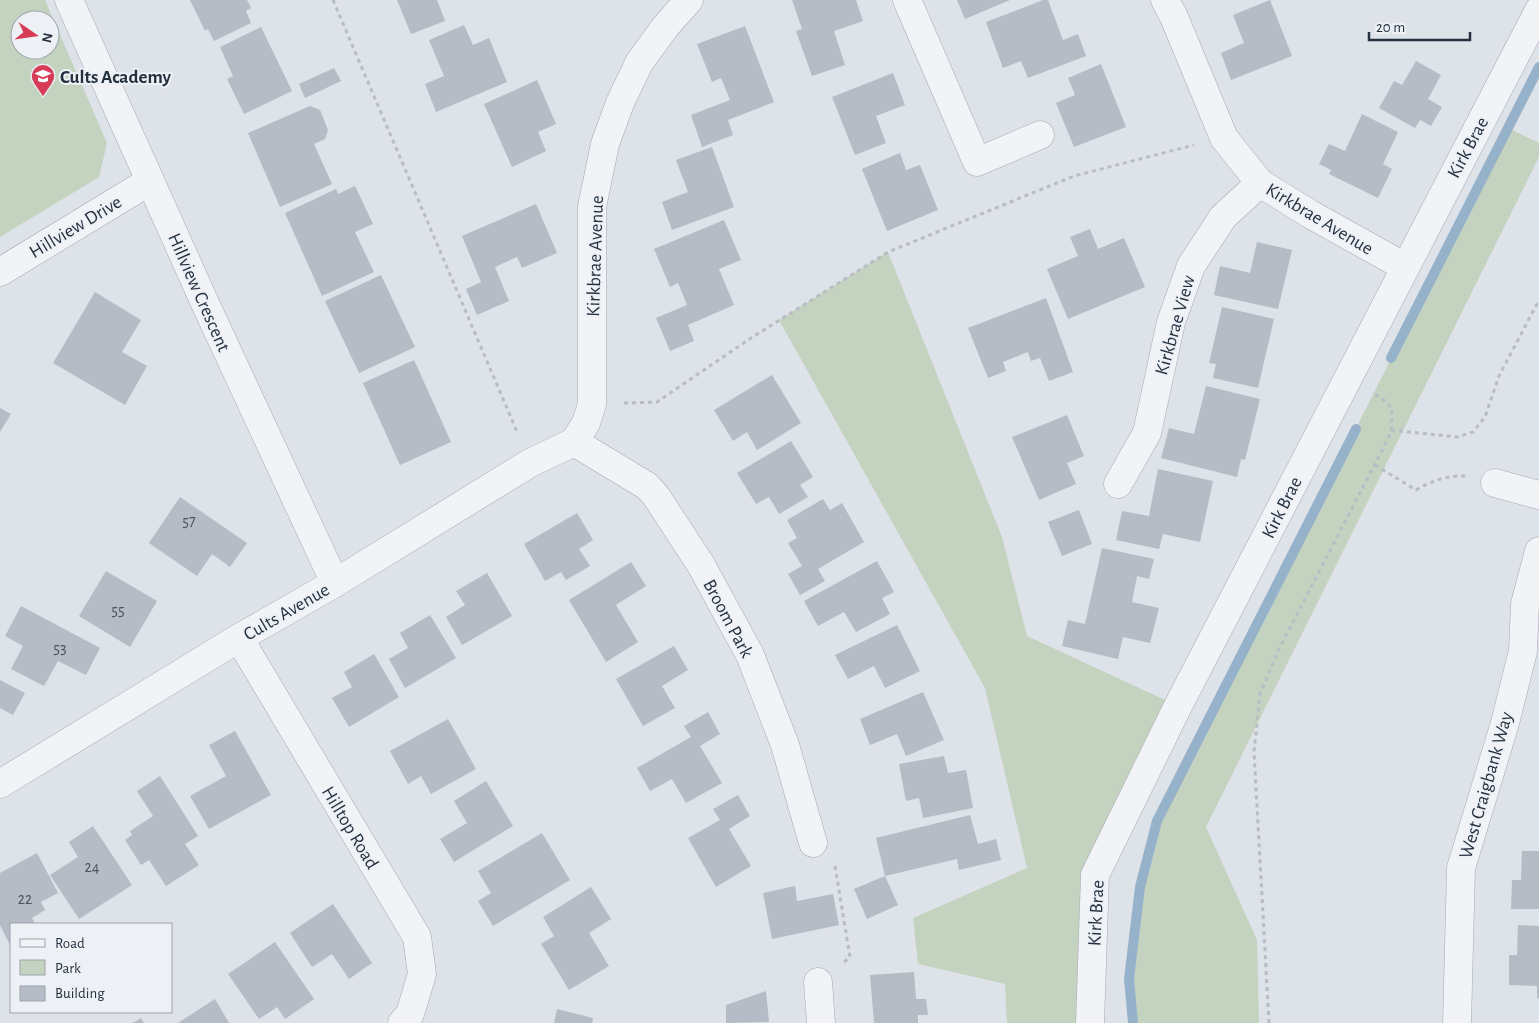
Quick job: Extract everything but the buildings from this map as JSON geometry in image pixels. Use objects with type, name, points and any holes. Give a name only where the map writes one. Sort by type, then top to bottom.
[{"type":"street","name":"Hillview Crescent","points":[[69,0],[335,584]]},
{"type":"street","name":"Kirkbrae Avenue","points":[[574,442],[586,423],[592,404],[592,207],[605,144],[620,103],[639,63],[664,27],[689,0]]},
{"type":"street","points":[[907,0],[977,162],[1040,135]]},
{"type":"street","name":"Kirkbrae Avenue","points":[[1164,0],[1174,17],[1224,138],[1260,183],[1310,214],[1405,267]]},
{"type":"street","name":"Kirk Brae","points":[[1090,1023],[1095,875],[1178,706],[1539,10]]},
{"type":"street","name":"Hillview Drive","points":[[0,272],[150,181]]},
{"type":"street","name":"Kirkbrae View","points":[[1118,484],[1147,433],[1171,322],[1191,266],[1223,217],[1260,183]]},
{"type":"street","name":"Cults Avenue","points":[[0,784],[239,638],[335,584],[530,463],[574,442]]},
{"type":"street","name":"Broom Park","points":[[574,442],[647,486],[656,496],[701,565],[750,655],[785,745],[813,843]]},
{"type":"street","points":[[1494,483],[1539,495]]},
{"type":"street","name":"West Craigbank Way","points":[[1457,1023],[1461,868],[1507,714],[1523,651],[1525,604],[1539,551]]},
{"type":"street","name":"Hilltop Road","points":[[239,638],[417,936],[422,974],[410,1014],[402,1023]]},
{"type":"street","points":[[818,982],[821,1023]]},
{"type":"path","points":[[334,0],[530,463]]},
{"type":"path","points":[[592,404],[657,402],[751,338],[888,252],[1074,176],[1224,138]]},
{"type":"path","points":[[1391,430],[1457,437],[1473,432],[1485,417],[1498,376],[1539,300]]},
{"type":"path","points":[[1269,1023],[1254,752],[1260,694],[1279,649],[1375,465],[1391,430],[1393,411],[1386,401],[1347,378]]},
{"type":"path","points":[[1375,465],[1416,490],[1434,480],[1456,476],[1472,477],[1494,483]]},
{"type":"path","points":[[813,843],[833,857],[850,957],[818,982]]},
{"type":"green space","name":"Cults Academy","points":[[0,0],[45,0],[49,10],[10,10],[10,60],[60,60],[60,35],[107,143],[99,177],[0,237]]},
{"type":"green space","points":[[1508,128],[1539,143],[1539,157],[1206,827],[1257,940],[1259,1023],[1133,1023],[1129,979],[1140,887],[1157,821]]},
{"type":"green space","points":[[888,252],[1002,537],[1027,636],[1178,706],[1095,875],[1090,1023],[1007,1023],[1005,984],[918,964],[913,918],[1027,868],[985,688],[779,320]]},
{"type":"waterway","points":[[1391,358],[1539,67]]},
{"type":"waterway","points":[[1133,1023],[1129,979],[1140,887],[1157,821],[1356,429]]},
{"type":"place","name":"Cults Academy","points":[[43,97]]}]
